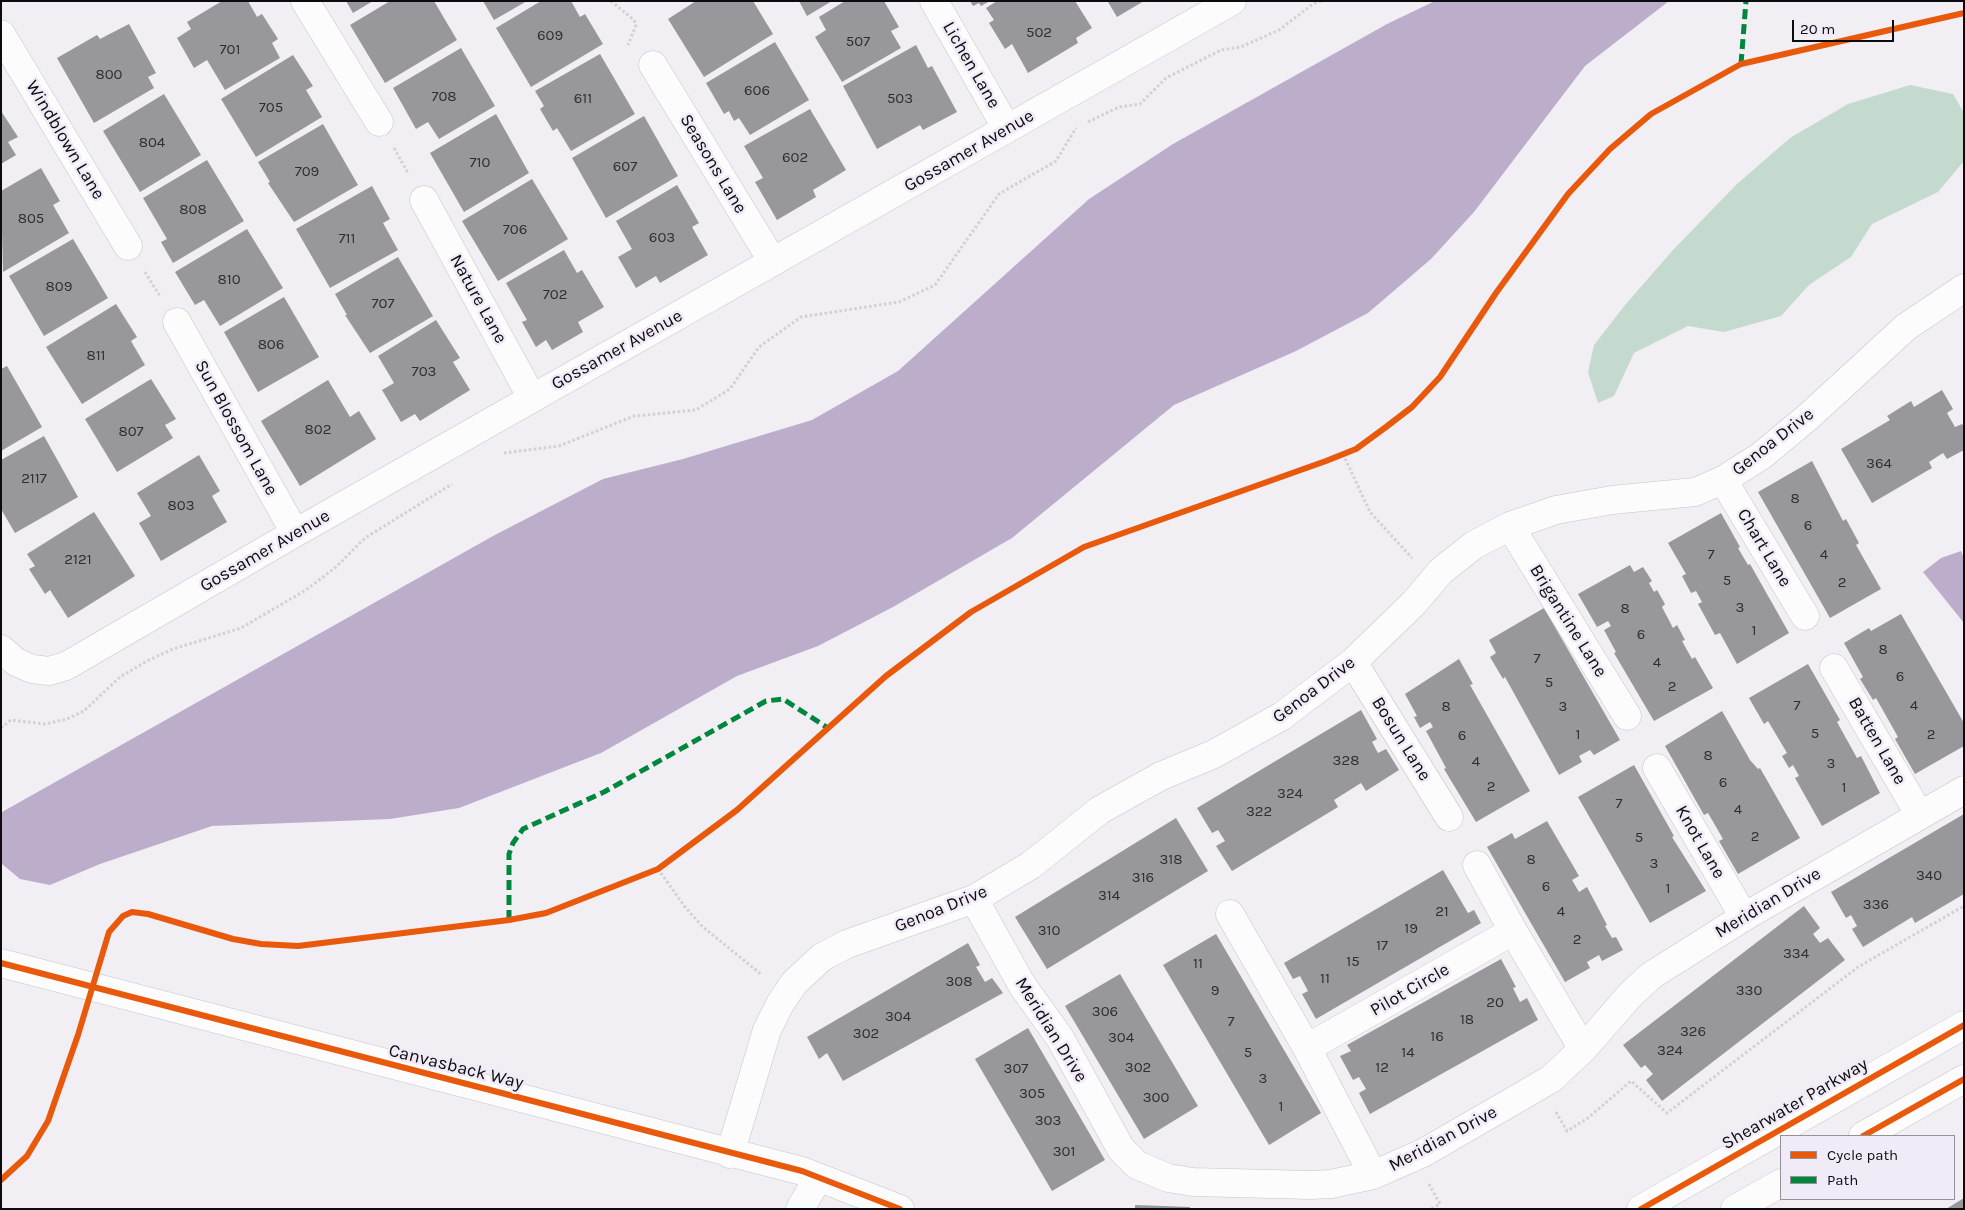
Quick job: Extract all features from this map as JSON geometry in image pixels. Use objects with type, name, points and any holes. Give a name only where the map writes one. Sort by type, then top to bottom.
[{"type":"street","points":[[305,1],[379,122]]},
{"type":"street","name":"Lichen Lane","points":[[934,1],[1007,129]]},
{"type":"street","name":"Gossamer Avenue","points":[[1,649],[16,662],[32,669],[49,671],[66,666],[295,533],[1232,1]]},
{"type":"street","name":"Windblown Lane","points":[[1,34],[128,246]]},
{"type":"street","name":"Seasons Lane","points":[[653,65],[773,262]]},
{"type":"street","name":"Nature Lane","points":[[424,200],[532,398]]},
{"type":"street","name":"Genoa Drive","points":[[730,1154],[767,1030],[794,982],[822,958],[847,944],[974,900],[1031,865],[1100,810],[1161,776],[1214,754],[1282,716],[1353,662],[1414,603],[1434,580],[1474,544],[1510,526],[1556,510],[1612,500],[1695,492],[1723,480],[1761,456],[1808,417],[1906,327],[1964,288]]},
{"type":"street","name":"Sun Blossom Lane","points":[[177,322],[295,533]]},
{"type":"street","name":"Chart Lane","points":[[1723,480],[1805,616]]},
{"type":"street","name":"Brigantine Lane","points":[[1510,526],[1627,716]]},
{"type":"street","name":"Bosun Lane","points":[[1353,662],[1449,817]]},
{"type":"street","name":"Batten Lane","points":[[1834,668],[1919,814]]},
{"type":"street","name":"Knot Lane","points":[[1657,768],[1744,917]]},
{"type":"street","name":"Meridian Drive","points":[[974,900],[1022,985],[1060,1038],[1121,1149],[1137,1165],[1168,1178],[1193,1182],[1311,1185],[1355,1181],[1423,1153],[1551,1079],[1583,1049],[1632,994],[1652,975],[1744,917],[1919,814],[1964,790]]},
{"type":"street","points":[[1477,866],[1583,1049]]},
{"type":"street","points":[[1230,914],[1307,1048],[1373,1175]]},
{"type":"street","name":"Pilot Circle","points":[[1307,1048],[1513,931]]},
{"type":"street","name":"Canvasback Way","points":[[1,963],[730,1154],[802,1171],[888,1207]]},
{"type":"street","name":"Shearwater Parkway","points":[[1640,1209],[1964,1025]]},
{"type":"street","points":[[1865,1135],[1964,1079]]},
{"type":"street","points":[[800,1209],[818,1178]]},
{"type":"street","points":[[1735,1209],[1780,1183]]},
{"type":"path","points":[[611,1],[622,13],[634,20],[636,25],[630,37],[628,49],[653,65]]},
{"type":"path","points":[[500,453],[559,446],[634,416],[696,410],[730,389],[759,347],[801,317],[899,302],[935,285],[999,194],[1056,161],[1074,129],[1119,106],[1140,104],[1166,78],[1221,50],[1241,47],[1279,30],[1313,4],[1321,1]]},
{"type":"path","points":[[379,122],[424,200]]},
{"type":"path","points":[[128,246],[177,322]]},
{"type":"path","points":[[1334,458],[1346,452],[1370,512],[1434,580]]},
{"type":"path","points":[[1,728],[11,720],[45,724],[67,719],[84,711],[120,677],[147,661],[173,649],[241,628],[306,590],[336,568],[365,538],[458,480]]},
{"type":"path","points":[[650,872],[666,863]]},
{"type":"path","points":[[658,868],[684,907],[703,927],[769,980]]},
{"type":"path","points":[[1552,1106],[1567,1131],[1588,1118],[1631,1081],[1667,1113],[1858,967],[1964,906]]},
{"type":"path","points":[[1426,1178],[1440,1204],[1430,1209]]},
{"type":"green space","points":[[1910,85],[1953,94],[1964,113],[1964,161],[1938,192],[1872,224],[1851,257],[1809,285],[1781,316],[1724,332],[1688,326],[1634,353],[1614,396],[1598,403],[1588,372],[1594,345],[1625,305],[1673,250],[1737,184],[1790,138],[1848,104]]},
{"type":"shaded area","points":[[1435,1],[1669,1],[1585,66],[1474,212],[1431,259],[1368,313],[1296,351],[1174,405],[1012,538],[893,607],[818,646],[737,676],[601,753],[459,808],[390,819],[212,826],[100,864],[50,885],[20,879],[2,864],[2,812],[493,536],[603,479],[683,459],[812,420],[898,371],[1089,199],[1173,144],[1387,24]]},
{"type":"shaded area","points":[[1961,551],[1964,558],[1964,623],[1923,572],[1941,558]]},
{"type":"building","points":[[222,1],[248,1],[257,17],[262,14],[278,39],[272,43],[280,58],[225,90],[207,60],[194,68],[177,38],[191,29],[187,22]]},
{"type":"building","points":[[346,1],[373,1],[353,13]]},
{"type":"building","points":[[390,1],[434,1],[457,40],[385,83],[350,25]]},
{"type":"building","points":[[483,1],[527,1],[494,20]]},
{"type":"building","points":[[541,1],[571,1],[580,17],[585,14],[603,44],[531,87],[496,28]]},
{"type":"building","points":[[696,1],[753,1],[773,34],[704,77],[668,19]]},
{"type":"building","points":[[799,1],[832,1],[807,16]]},
{"type":"building","points":[[845,1],[884,1],[899,27],[891,31],[901,48],[842,82],[815,37],[826,30],[819,17]]},
{"type":"building","points":[[970,1],[990,1],[981,6],[979,3],[973,6]]},
{"type":"building","points":[[997,1],[1075,1],[1092,28],[1076,38],[1078,43],[1028,73],[1012,44],[1005,49],[989,23],[994,20],[986,8]]},
{"type":"building","points":[[1110,1],[1144,1],[1117,17],[1108,2]]},
{"type":"building","points":[[129,24],[156,73],[148,77],[154,88],[94,123],[57,58],[97,35],[100,39]]},
{"type":"building","points":[[775,42],[809,100],[750,135],[739,118],[734,121],[729,111],[724,114],[706,83]]},
{"type":"building","points":[[916,45],[928,68],[932,66],[957,112],[923,130],[920,125],[877,149],[843,86]]},
{"type":"building","points":[[461,48],[495,106],[439,139],[428,122],[416,129],[393,88]]},
{"type":"building","points":[[600,54],[635,114],[571,151],[557,128],[553,131],[540,109],[544,106],[535,91]]},
{"type":"building","points":[[293,55],[313,86],[306,90],[322,117],[256,157],[221,99]]},
{"type":"building","points":[[164,94],[201,155],[140,192],[103,131]]},
{"type":"building","points":[[810,109],[846,170],[813,190],[816,197],[777,220],[755,182],[763,178],[744,146]]},
{"type":"building","points":[[1,111],[18,137],[8,142],[16,155],[1,164]]},
{"type":"building","points":[[496,114],[529,173],[464,212],[430,153]]},
{"type":"building","points":[[644,116],[678,176],[606,218],[572,158]]},
{"type":"building","points":[[323,124],[358,185],[294,222],[268,183],[270,182],[258,162]]},
{"type":"building","points":[[207,160],[244,221],[173,263],[161,242],[167,239],[143,198]]},
{"type":"building","points":[[41,168],[60,201],[53,205],[69,233],[3,272],[1,191]]},
{"type":"building","points":[[532,179],[568,239],[498,281],[462,221]]},
{"type":"building","points":[[677,185],[699,223],[692,227],[708,255],[660,283],[656,276],[636,288],[618,257],[632,249],[616,221]]},
{"type":"building","points":[[372,186],[390,219],[383,223],[398,250],[330,288],[296,229]]},
{"type":"building","points":[[247,229],[283,288],[220,326],[204,300],[195,305],[175,272]]},
{"type":"building","points":[[73,239],[108,298],[44,336],[9,276]]},
{"type":"building","points":[[564,250],[577,273],[582,270],[604,307],[578,322],[583,332],[552,350],[546,340],[536,347],[522,322],[527,320],[506,283]]},
{"type":"building","points":[[398,257],[433,316],[370,353],[345,315],[347,315],[335,294]]},
{"type":"building","points":[[284,297],[319,357],[258,392],[224,332]]},
{"type":"building","points":[[116,304],[137,337],[131,341],[145,365],[82,404],[46,347]]},
{"type":"building","points":[[436,320],[460,358],[453,362],[470,390],[420,421],[415,414],[401,422],[382,390],[394,383],[378,356]]},
{"type":"building","points":[[7,366],[42,427],[1,451],[1,369]]},
{"type":"building","points":[[151,379],[176,419],[165,425],[173,438],[117,472],[85,419]]},
{"type":"building","points":[[328,380],[350,417],[359,411],[376,439],[300,486],[261,421]]},
{"type":"building","points":[[1942,390],[1953,409],[1947,413],[1955,427],[1962,424],[1964,427],[1964,450],[1947,459],[1943,453],[1929,462],[1932,468],[1872,503],[1841,449],[1890,420],[1887,416],[1911,401],[1914,407]]},
{"type":"building","points":[[44,436],[78,497],[15,533],[1,509],[1,460]]},
{"type":"building","points":[[199,455],[220,491],[212,496],[227,522],[161,561],[139,523],[151,516],[137,493]]},
{"type":"building","points":[[1812,461],[1843,521],[1846,519],[1859,543],[1856,545],[1881,589],[1830,618],[1758,492]]},
{"type":"building","points":[[94,512],[135,576],[68,618],[50,590],[45,594],[29,569],[35,566],[27,554]]},
{"type":"building","points":[[1721,513],[1740,547],[1738,548],[1748,565],[1750,564],[1789,633],[1737,664],[1720,633],[1715,635],[1698,604],[1702,602],[1696,591],[1691,593],[1682,576],[1686,574],[1668,543]]},
{"type":"building","points":[[1630,565],[1634,572],[1643,567],[1652,581],[1649,583],[1654,592],[1657,590],[1665,604],[1662,607],[1673,628],[1677,625],[1685,640],[1682,641],[1692,659],[1695,657],[1713,688],[1654,721],[1614,653],[1616,652],[1604,630],[1611,626],[1608,621],[1597,627],[1578,594]]},
{"type":"building","points":[[1544,608],[1620,740],[1594,755],[1590,750],[1579,756],[1582,762],[1559,775],[1505,677],[1503,679],[1490,657],[1496,653],[1489,640]]},
{"type":"building","points":[[1901,614],[1964,723],[1964,746],[1915,774],[1895,739],[1898,737],[1876,698],[1873,700],[1860,679],[1863,677],[1844,643],[1869,628],[1871,631]]},
{"type":"building","points":[[1459,659],[1473,684],[1470,685],[1530,791],[1476,822],[1444,769],[1446,768],[1426,731],[1433,727],[1430,722],[1420,728],[1414,717],[1417,716],[1405,694]]},
{"type":"building","points":[[1808,664],[1840,720],[1837,722],[1857,758],[1861,756],[1880,793],[1822,826],[1795,778],[1799,776],[1793,765],[1789,768],[1782,756],[1787,753],[1768,721],[1764,724],[1749,698]]},
{"type":"building","points":[[1361,710],[1377,739],[1372,742],[1378,753],[1386,749],[1399,770],[1366,791],[1361,783],[1334,800],[1338,807],[1232,871],[1216,846],[1225,841],[1218,830],[1212,833],[1197,808]]},
{"type":"building","points":[[1722,711],[1750,760],[1758,769],[1760,768],[1800,838],[1738,874],[1719,841],[1723,839],[1708,813],[1704,815],[1665,746]]},
{"type":"building","points":[[1634,765],[1674,836],[1672,837],[1706,891],[1650,923],[1578,797]]},
{"type":"building","points":[[1964,814],[1964,894],[1915,923],[1912,917],[1863,947],[1852,929],[1857,926],[1851,915],[1846,918],[1831,892]]},
{"type":"building","points":[[1176,818],[1208,871],[1047,969],[1015,917]]},
{"type":"building","points":[[1547,821],[1579,876],[1572,880],[1579,892],[1587,887],[1607,925],[1605,926],[1612,938],[1616,937],[1623,950],[1602,961],[1599,955],[1587,962],[1590,968],[1565,982],[1487,847],[1512,833],[1515,839]]},
{"type":"building","points":[[1443,870],[1468,913],[1474,910],[1481,923],[1316,1019],[1302,994],[1308,991],[1300,976],[1293,979],[1284,963]]},
{"type":"building","points":[[1804,906],[1820,928],[1813,934],[1820,943],[1828,938],[1845,960],[1662,1101],[1646,1080],[1653,1074],[1645,1065],[1641,1068],[1623,1045]]},
{"type":"building","points":[[1216,934],[1321,1113],[1269,1145],[1163,965]]},
{"type":"building","points":[[968,943],[980,965],[976,967],[985,982],[992,978],[1003,993],[843,1081],[827,1053],[819,1059],[807,1037]]},
{"type":"building","points":[[1501,959],[1516,987],[1513,988],[1520,1002],[1527,998],[1538,1020],[1370,1114],[1359,1093],[1366,1089],[1359,1077],[1353,1080],[1340,1056],[1351,1051],[1347,1045]]},
{"type":"building","points":[[1120,974],[1198,1106],[1144,1139],[1065,1006]]},
{"type":"building","points":[[1028,1028],[1105,1160],[1052,1191],[975,1059]]},
{"type":"building","points":[[1964,1198],[1964,1209],[1946,1209]]},
{"type":"building","points":[[1135,1205],[1190,1207],[1190,1209],[1135,1209]]},
{"type":"marked path","points":[[1741,64],[1746,1]]},
{"type":"marked path","points":[[509,920],[509,854],[513,843],[523,829],[604,792],[766,701],[783,699],[828,728]]},
{"type":"cycle path","points":[[1,1180],[27,1156],[48,1121],[78,1035],[109,932],[123,916],[132,912],[148,914],[233,939],[261,944],[298,946],[509,920],[546,913],[658,869],[737,810],[886,676],[971,612],[1084,547],[1326,461],[1356,449],[1386,427],[1412,407],[1440,377],[1496,293],[1568,194],[1610,149],[1651,114],[1741,64],[1964,13]]},
{"type":"cycle path","points":[[1,963],[802,1171],[900,1209]]},
{"type":"cycle path","points":[[1641,1209],[1964,1025]]},
{"type":"cycle path","points":[[1865,1135],[1964,1079]]}]
